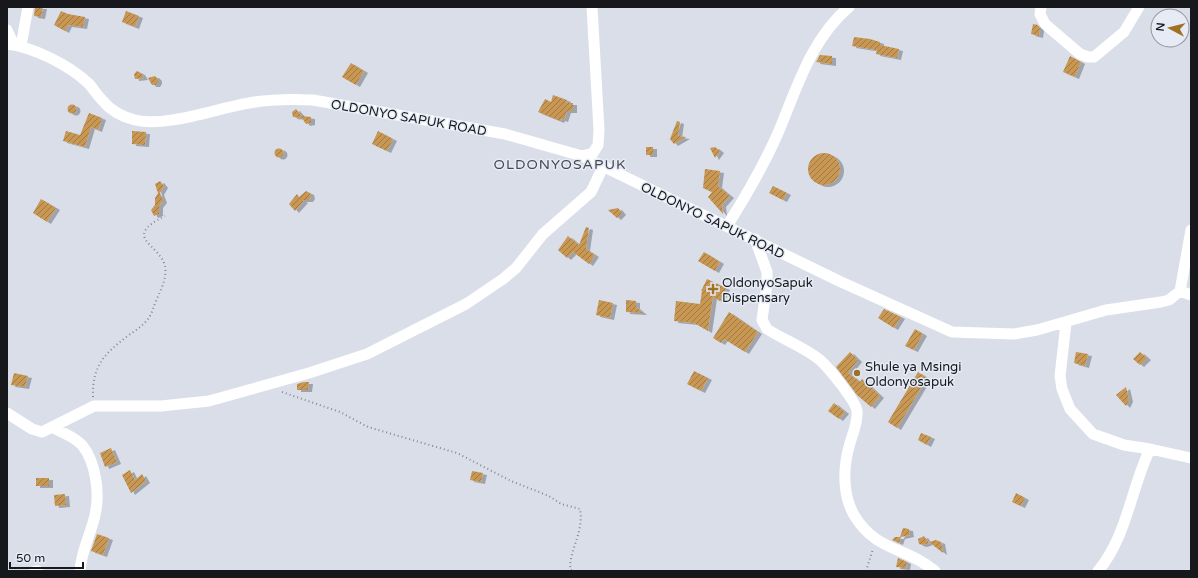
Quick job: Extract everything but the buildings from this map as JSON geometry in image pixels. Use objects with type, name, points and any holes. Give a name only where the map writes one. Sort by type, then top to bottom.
[{"type":"street","points":[[14,45],[28,7]]},
{"type":"street","points":[[582,156],[593,154],[598,145],[599,130],[592,7]]},
{"type":"street","points":[[726,226],[764,162],[804,70],[824,32],[849,7]]},
{"type":"street","points":[[1041,7],[1040,14],[1045,24],[1080,54],[1088,57],[1094,56],[1124,32],[1139,7]]},
{"type":"street","points":[[7,30],[14,45]]},
{"type":"street","name":"OLDONYO SAPUK ROAD","points":[[14,45],[72,71],[89,84],[111,109],[126,117],[140,121],[167,120],[250,102],[290,99],[313,100],[505,134],[582,156],[880,300],[952,332],[1014,334],[1037,330],[1066,323],[1106,310],[1169,300],[1180,291]]},
{"type":"street","points":[[7,413],[37,431],[42,432],[53,428],[94,406],[179,405],[209,401],[264,384],[309,373],[367,354],[466,304],[489,289],[516,268],[543,234],[585,199],[591,192],[603,167]]},
{"type":"street","points":[[1191,230],[1180,291],[1191,295]]},
{"type":"street","points":[[754,239],[767,272],[767,284],[762,320],[763,325],[767,329],[821,361],[855,404],[857,419],[845,465],[846,490],[854,515],[868,534],[876,540],[923,562],[935,571]]},
{"type":"street","points":[[1066,323],[1060,376],[1062,389],[1070,409],[1093,434],[1124,445],[1191,458]]},
{"type":"street","points":[[53,428],[82,445],[90,459],[96,485],[96,514],[80,559],[80,571]]},
{"type":"street","points":[[1098,571],[1113,550],[1150,449]]},
{"type":"path","points":[[94,406],[93,377],[97,366],[115,345],[141,327],[150,316],[155,299],[163,283],[164,265],[156,251],[147,244],[144,235],[150,224],[165,216]]},
{"type":"path","points":[[264,384],[340,412],[368,427],[457,453],[511,481],[549,496],[561,504],[576,507],[580,510],[581,516],[580,529],[570,565],[571,570],[575,571]]},
{"type":"path","points":[[866,571],[876,540]]},
{"type":"place","name":"OldonyoSapuk Dispensary","points":[[713,289]]},
{"type":"place","name":"Shule ya Msingi Oldonyosapuk","points":[[857,373]]},
{"type":"district","name":"OLDONYOSAPUK","points":[[560,164]]}]
